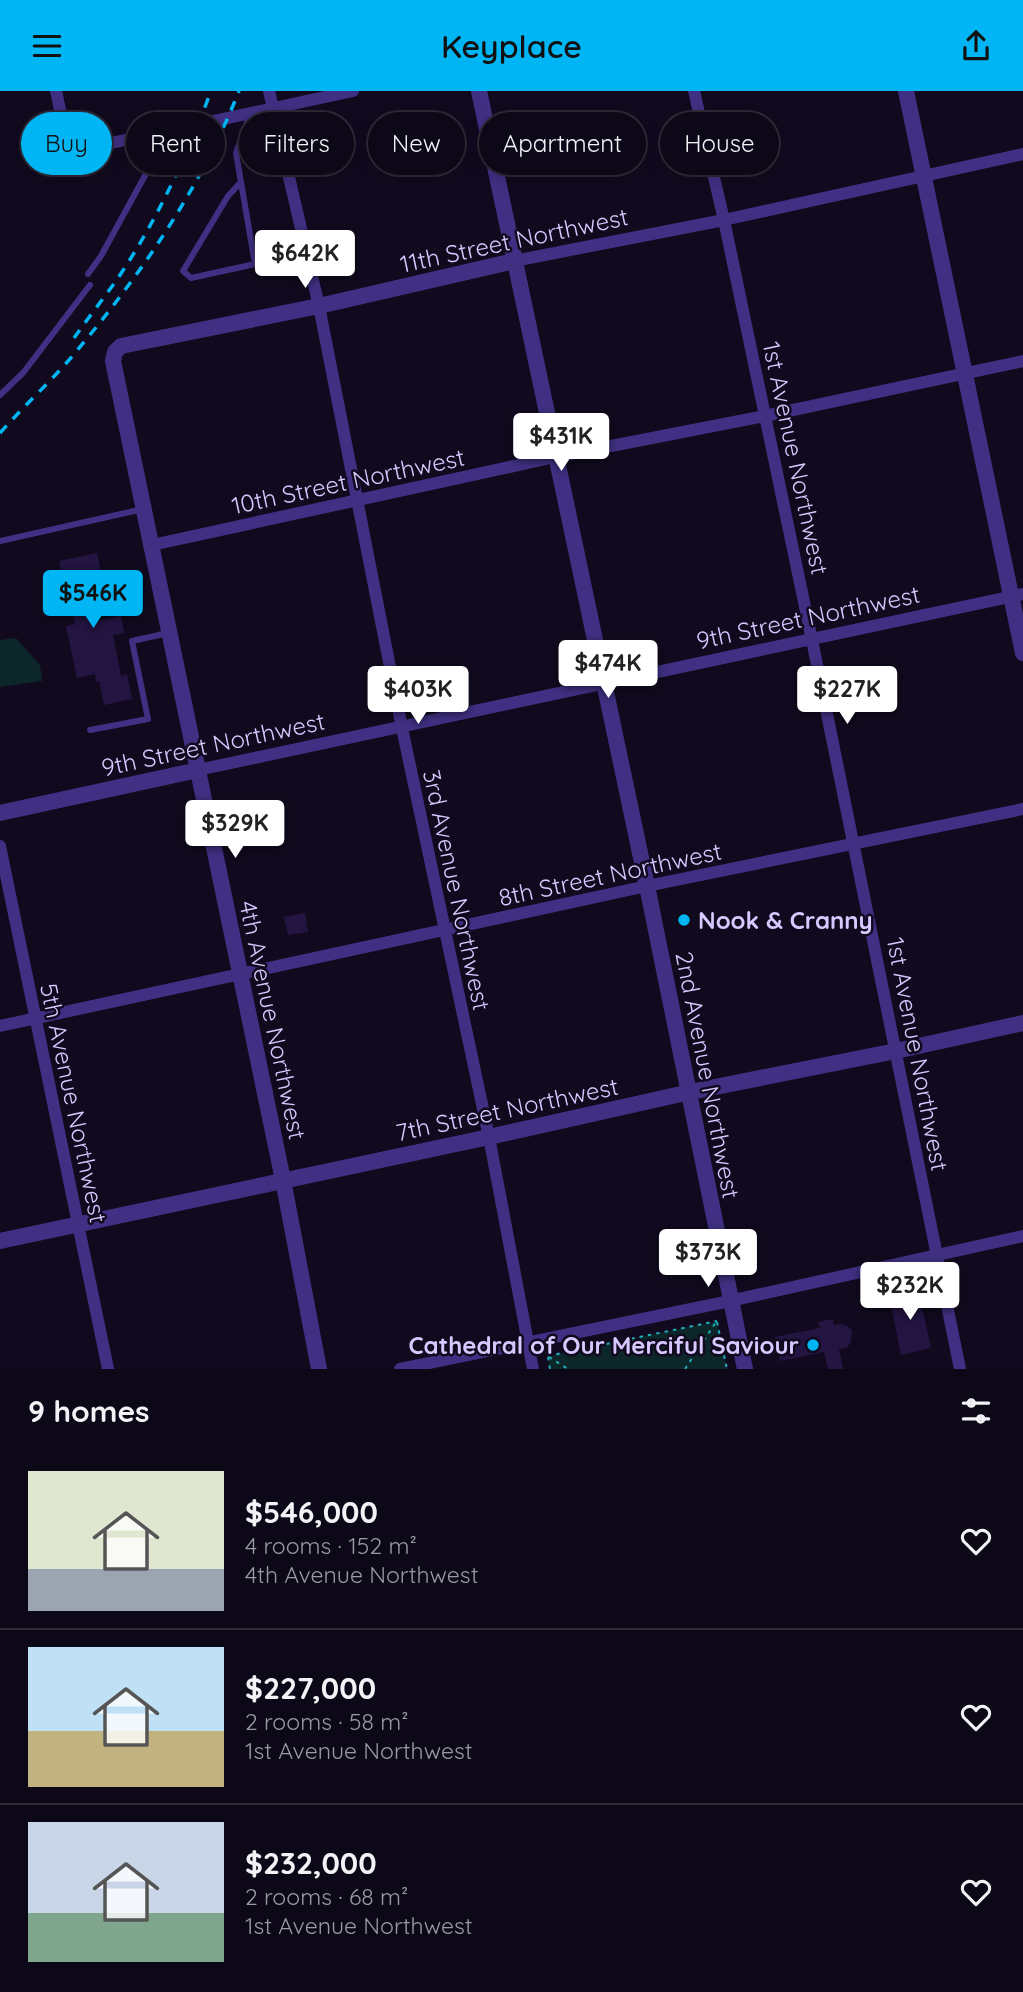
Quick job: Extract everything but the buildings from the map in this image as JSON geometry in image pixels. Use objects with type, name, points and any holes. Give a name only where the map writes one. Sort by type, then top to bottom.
[{"type":"street","points":[[57,91],[69,152],[126,140]]},
{"type":"street","name":"3rd Avenue Northwest","points":[[269,91],[319,306],[401,728],[489,1137],[533,1369]]},
{"type":"street","points":[[251,112],[353,91]]},
{"type":"street","name":"2nd Avenue Northwest","points":[[478,91],[690,1092],[745,1369]]},
{"type":"street","name":"1st Avenue Northwest","points":[[694,91],[812,640],[960,1369]]},
{"type":"street","points":[[906,91],[964,373],[1016,595],[1023,653]]},
{"type":"street","name":"11th Street Northwest","points":[[115,352],[121,346],[319,306],[514,261],[724,221],[1023,155]]},
{"type":"street","name":"4th Avenue Northwest","points":[[115,352],[113,361],[283,1180],[319,1369]]},
{"type":"street","name":"10th Street Northwest","points":[[152,545],[555,457],[1023,361]]},
{"type":"street","name":"9th Street Northwest","points":[[0,813],[1016,595]]},
{"type":"street","name":"8th Street Northwest","points":[[0,1026],[1023,809]]},
{"type":"street","name":"5th Avenue Northwest","points":[[0,846],[108,1369]]},
{"type":"street","name":"7th Street Northwest","points":[[0,1241],[1023,1023]]},
{"type":"street","points":[[400,1369],[730,1301],[1023,1236]]},
{"type":"lane","points":[[239,145],[236,153],[239,170]]},
{"type":"lane","points":[[88,274],[101,256],[145,175]]},
{"type":"lane","points":[[240,175],[241,182],[255,264],[191,278],[183,271],[228,196],[241,182]]},
{"type":"lane","points":[[0,395],[23,373],[90,285]]},
{"type":"lane","points":[[1,541],[145,509]]},
{"type":"lane","points":[[90,730],[148,719],[132,641],[170,633]]},
{"type":"path","points":[[548,1356],[717,1321]]},
{"type":"path","points":[[685,1369],[717,1321]]},
{"type":"path","points":[[717,1321],[727,1369]]},
{"type":"path","points":[[548,1356],[551,1369]]},
{"type":"path","points":[[548,1356],[568,1369]]},
{"type":"green space","points":[[16,638],[40,665],[42,681],[0,687],[0,640]]},
{"type":"green space","points":[[717,1321],[727,1369],[550,1369],[548,1356]]},
{"type":"railway","points":[[74,338],[118,278],[146,233],[192,139],[211,91]]},
{"type":"railway","points":[[0,433],[69,360],[143,265],[206,163],[239,91]]},
{"type":"place","name":"Nook & Cranny","points":[[684,920]]},
{"type":"place","name":"Cathedral of Our Merciful Saviour","points":[[813,1345]]}]
